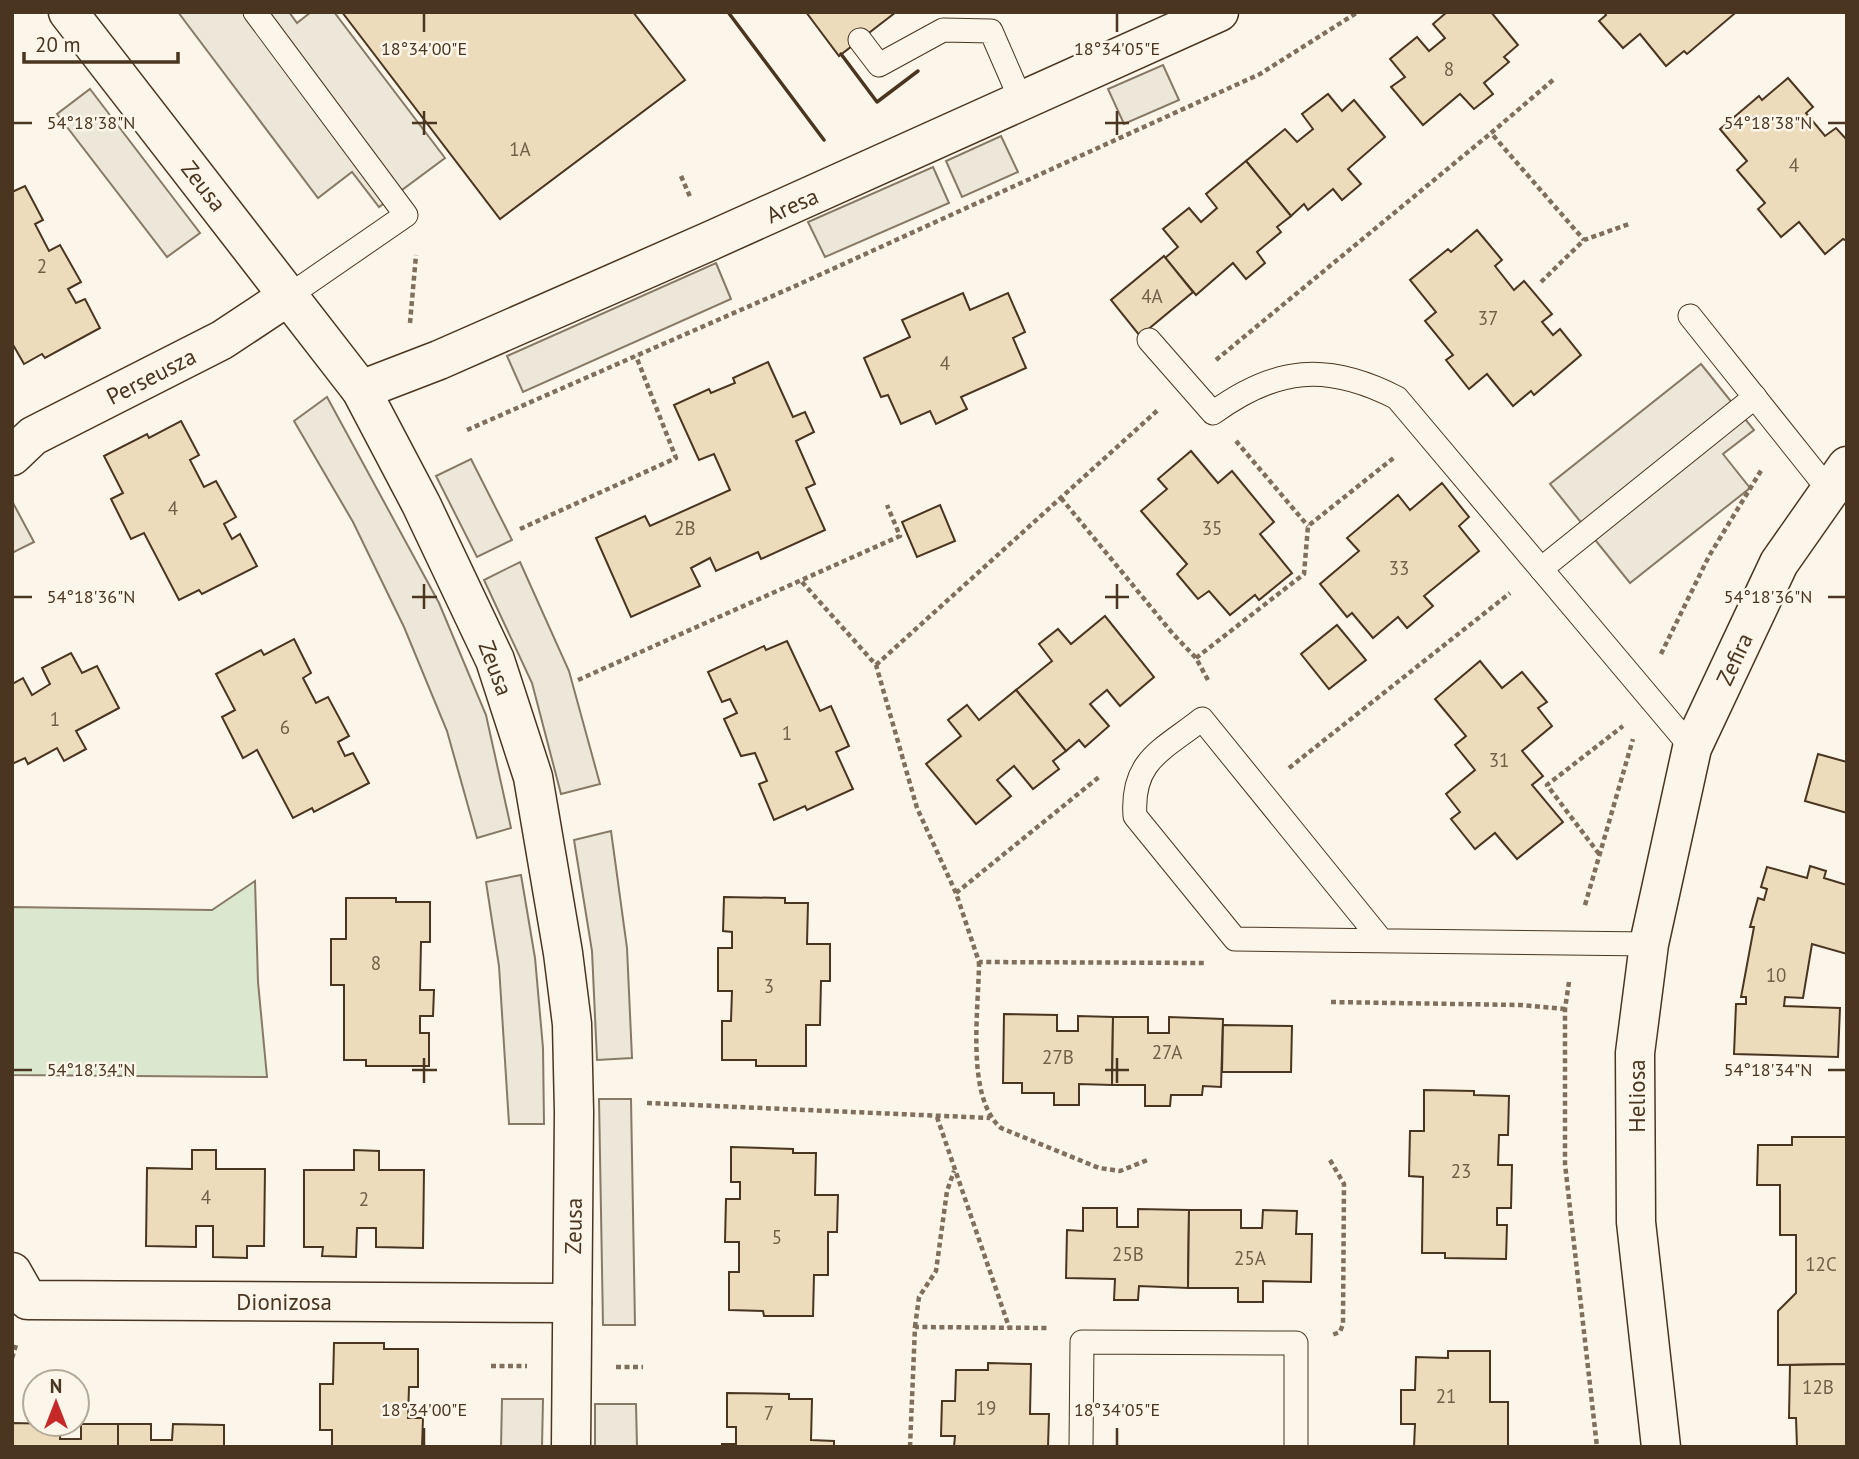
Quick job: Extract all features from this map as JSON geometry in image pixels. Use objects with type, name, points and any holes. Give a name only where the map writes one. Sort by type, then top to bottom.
[{"type":"street","name":"Zeusa","points":[[68,12],[361,390],[421,504],[495,660],[533,777],[559,928],[572,1024],[571,1447]]},
{"type":"street","name":"Aresa","points":[[361,390],[451,355],[1219,12]]},
{"type":"street","name":"Perseusza","points":[[12,456],[33,436],[222,340],[289,295]]},
{"type":"street","name":"Zefira","points":[[1692,748],[1779,563],[1837,477]]},
{"type":"street","name":"Heliosa","points":[[1661,1447],[1636,1222],[1635,1053],[1650,944],[1692,748]]},
{"type":"street","name":"Dionizosa","points":[[12,1272],[28,1300],[572,1303]]},
{"type":"lane","points":[[255,12],[406,215],[289,295]]},
{"type":"lane","points":[[860,40],[879,65],[943,30],[991,32],[1021,100]]},
{"type":"lane","points":[[1690,316],[1787,438],[1837,477]]},
{"type":"lane","points":[[1149,340],[1213,413],[1239,394],[1270,380],[1302,373],[1335,374],[1367,383],[1397,398],[1692,748]]},
{"type":"lane","points":[[1541,569],[1755,397]]},
{"type":"lane","points":[[1382,941],[1202,719],[1145,765],[1133,790],[1135,816],[1235,939],[1574,944],[1650,944]]},
{"type":"lane","points":[[1081,1447],[1082,1342],[1296,1343],[1296,1447]]},
{"type":"path","points":[[467,430],[1260,74],[1357,12]]},
{"type":"path","points":[[1553,80],[1491,133],[1584,240]]},
{"type":"path","points":[[681,176],[690,197]]},
{"type":"path","points":[[406,215],[416,254],[410,324]]},
{"type":"path","points":[[1541,282],[1584,240],[1629,224]]},
{"type":"path","points":[[520,529],[676,458],[636,356]]},
{"type":"path","points":[[1196,658],[1304,575],[1308,526],[1213,413]]},
{"type":"path","points":[[1308,526],[1426,432]]},
{"type":"path","points":[[1597,1447],[1565,1164],[1565,1009],[1574,944],[1646,694],[1665,643],[1709,556],[1760,471],[1787,438]]},
{"type":"path","points":[[1061,498],[1173,634],[1196,658],[1207,673],[1211,688]]},
{"type":"path","points":[[578,680],[900,536],[887,505]]},
{"type":"path","points":[[1261,791],[1541,569]]},
{"type":"path","points":[[802,582],[876,665],[917,808],[956,893],[979,962],[978,1087],[990,1118],[1001,1128],[1099,1168],[1120,1171],[1150,1159]]},
{"type":"path","points":[[1599,854],[1547,785],[1625,724],[1637,727]]},
{"type":"path","points":[[956,893],[1102,775]]},
{"type":"path","points":[[979,962],[1220,963],[1235,939]]},
{"type":"path","points":[[1331,1002],[1521,1005],[1565,1009]]},
{"type":"path","points":[[647,1103],[990,1118]]},
{"type":"path","points":[[937,1117],[1009,1327]]},
{"type":"path","points":[[1330,1160],[1344,1184],[1343,1324]]},
{"type":"path","points":[[911,1447],[915,1327],[919,1297],[936,1271],[947,1191],[955,1170]]},
{"type":"path","points":[[915,1327],[1038,1328]]},
{"type":"green space","points":[[255,881],[258,982],[267,1077],[12,1075],[12,907],[212,910]]},
{"type":"shaded area","points":[[178,12],[289,12],[297,23],[311,12],[334,12],[445,158],[379,207],[352,172],[318,198]]},
{"type":"shaded area","points":[[1163,65],[1179,100],[1124,124],[1108,89]]},
{"type":"shaded area","points":[[90,89],[200,233],[167,257],[57,114]]},
{"type":"shaded area","points":[[1001,136],[1018,172],[962,197],[946,161]]},
{"type":"shaded area","points":[[933,167],[949,203],[825,257],[808,222]]},
{"type":"shaded area","points":[[716,263],[731,299],[523,392],[507,356]]},
{"type":"shaded area","points":[[1701,364],[1754,430],[1723,454],[1750,488],[1630,583],[1550,484]]},
{"type":"shaded area","points":[[327,397],[439,603],[486,715],[511,828],[477,838],[447,731],[404,627],[353,522],[294,421]]},
{"type":"shaded area","points":[[471,459],[512,540],[477,557],[436,476]]},
{"type":"shaded area","points":[[12,501],[34,542],[12,553]]},
{"type":"shaded area","points":[[520,562],[569,671],[600,784],[561,794],[532,683],[484,580]]},
{"type":"shaded area","points":[[611,831],[627,948],[632,1058],[597,1060],[592,951],[574,840]]},
{"type":"shaded area","points":[[521,875],[535,958],[543,1048],[544,1124],[509,1124],[499,966],[486,882]]},
{"type":"shaded area","points":[[599,1099],[631,1099],[635,1325],[603,1325]]},
{"type":"shaded area","points":[[502,1399],[543,1399],[542,1447],[501,1447]]},
{"type":"shaded area","points":[[595,1404],[636,1404],[637,1447],[595,1447]]},
{"type":"building","points":[[342,12],[633,12],[685,80],[500,219]]},
{"type":"building","points":[[806,12],[896,12],[839,56]]},
{"type":"building","points":[[1447,12],[1491,12],[1518,45],[1504,57],[1509,62],[1484,83],[1493,94],[1474,109],[1460,94],[1423,125],[1391,87],[1405,77],[1390,59],[1417,37],[1429,51],[1445,38],[1433,24]]},
{"type":"building","points":[[1604,12],[1734,14],[1687,54],[1684,51],[1666,66],[1640,34],[1623,48],[1599,21],[1606,15]]},
{"type":"building","points":[[1788,78],[1813,107],[1806,113],[1825,136],[1836,128],[1847,140],[1847,241],[1843,239],[1825,254],[1799,222],[1781,237],[1758,209],[1765,203],[1737,170],[1747,161],[1720,129],[1759,96],[1762,100]]},
{"type":"building","points":[[1328,94],[1342,111],[1354,100],[1385,137],[1348,169],[1361,184],[1342,200],[1333,189],[1308,210],[1304,204],[1291,216],[1246,161],[1285,129],[1297,142],[1313,129],[1302,114]]},
{"type":"building","points":[[1246,161],[1291,216],[1277,227],[1281,232],[1257,252],[1265,263],[1246,279],[1233,263],[1196,295],[1165,258],[1178,247],[1163,229],[1189,208],[1201,222],[1217,208],[1206,194]]},
{"type":"building","points":[[25,186],[43,220],[35,224],[49,251],[60,245],[81,282],[68,289],[76,303],[85,299],[100,328],[45,358],[42,354],[24,364],[12,343],[12,192]]},
{"type":"building","points":[[1477,230],[1502,260],[1495,266],[1514,290],[1524,281],[1552,314],[1542,322],[1553,335],[1560,329],[1581,355],[1534,395],[1531,391],[1513,406],[1487,374],[1469,389],[1446,360],[1453,355],[1425,321],[1436,312],[1410,280],[1448,249],[1451,252]]},
{"type":"building","points":[[1164,256],[1193,292],[1140,336],[1111,300]]},
{"type":"building","points":[[963,293],[970,310],[1008,293],[1025,332],[1013,338],[1026,368],[961,397],[967,409],[936,424],[930,411],[901,424],[888,395],[881,397],[864,358],[910,337],[902,320]]},
{"type":"building","points":[[768,362],[793,417],[805,412],[814,432],[796,441],[815,484],[806,488],[825,530],[761,559],[758,552],[716,571],[710,558],[691,568],[700,586],[631,617],[596,538],[645,516],[650,526],[730,490],[714,454],[699,460],[674,405],[709,389],[711,393],[735,383],[733,378]]},
{"type":"building","points":[[181,421],[199,455],[190,460],[204,487],[216,481],[236,517],[224,524],[232,539],[240,534],[257,566],[202,594],[199,590],[179,600],[144,533],[131,539],[111,499],[123,493],[104,456],[147,434],[149,438]]},
{"type":"building","points":[[1191,451],[1218,483],[1232,471],[1274,522],[1260,534],[1292,573],[1259,600],[1255,595],[1230,615],[1209,591],[1198,599],[1177,574],[1187,564],[1141,511],[1167,489],[1158,479]]},
{"type":"building","points":[[1442,483],[1469,517],[1459,526],[1479,551],[1424,596],[1433,606],[1407,628],[1398,617],[1373,638],[1352,613],[1347,617],[1320,584],[1359,551],[1347,538],[1398,495],[1410,510]]},
{"type":"building","points":[[940,505],[955,541],[917,557],[902,522]]},
{"type":"building","points":[[1105,616],[1154,677],[1120,706],[1107,690],[1090,704],[1109,726],[1085,747],[1079,740],[1066,751],[1016,690],[1052,661],[1039,644],[1058,629],[1071,644]]},
{"type":"building","points":[[1337,625],[1366,660],[1329,689],[1301,654]]},
{"type":"building","points":[[294,639],[311,673],[303,678],[316,703],[328,697],[349,736],[338,742],[345,756],[353,753],[369,783],[314,812],[312,808],[293,818],[257,750],[243,758],[222,717],[235,710],[216,674],[261,650],[264,655]]},
{"type":"building","points":[[787,641],[820,711],[831,706],[849,746],[836,752],[853,789],[807,810],[805,806],[774,820],[759,784],[767,781],[755,753],[741,756],[724,719],[737,713],[730,699],[722,702],[708,672],[764,646],[766,650]]},
{"type":"building","points":[[71,653],[82,673],[97,666],[119,708],[76,731],[86,749],[64,761],[57,748],[28,764],[25,758],[12,764],[12,684],[23,678],[32,695],[50,684],[42,668]]},
{"type":"building","points":[[1480,661],[1502,688],[1522,672],[1547,702],[1538,708],[1552,726],[1522,751],[1543,776],[1532,785],[1563,822],[1517,859],[1495,833],[1475,849],[1451,819],[1460,812],[1446,794],[1475,770],[1455,745],[1466,736],[1435,699]]},
{"type":"building","points":[[1016,690],[1066,751],[1053,761],[1059,769],[1033,789],[1014,766],[997,780],[1011,796],[976,824],[926,764],[961,736],[948,720],[967,705],[979,720]]},
{"type":"building","points":[[1818,754],[1847,762],[1847,813],[1805,801]]},
{"type":"building","points":[[1810,866],[1826,871],[1824,878],[1847,885],[1847,954],[1812,944],[1803,998],[1785,997],[1784,1006],[1840,1008],[1838,1057],[1734,1054],[1736,1004],[1746,1004],[1746,997],[1741,997],[1754,927],[1750,927],[1758,898],[1764,900],[1767,889],[1761,887],[1767,867],[1807,878]]},
{"type":"building","points":[[724,897],[785,898],[785,903],[808,903],[807,944],[830,944],[830,981],[821,981],[820,1025],[806,1025],[806,1066],[756,1066],[756,1060],[722,1060],[722,1021],[731,1021],[732,991],[718,991],[718,948],[732,948],[732,932],[723,931]]},
{"type":"building","points":[[346,898],[396,898],[396,902],[430,902],[430,942],[421,942],[420,990],[434,990],[433,1016],[420,1016],[420,1033],[429,1033],[429,1066],[366,1066],[366,1060],[344,1060],[344,985],[331,985],[331,939],[346,939]]},
{"type":"building","points":[[1004,1014],[1057,1015],[1057,1031],[1078,1031],[1078,1016],[1113,1017],[1112,1085],[1079,1084],[1079,1105],[1054,1105],[1054,1093],[1022,1093],[1022,1083],[1003,1083]]},
{"type":"building","points":[[1113,1017],[1148,1017],[1148,1033],[1169,1033],[1169,1017],[1223,1019],[1221,1087],[1203,1086],[1202,1095],[1171,1095],[1170,1106],[1145,1106],[1145,1085],[1112,1085]]},
{"type":"building","points":[[1223,1025],[1292,1026],[1291,1072],[1222,1072]]},
{"type":"building","points":[[1424,1090],[1474,1091],[1474,1095],[1509,1096],[1508,1135],[1499,1135],[1498,1165],[1512,1165],[1511,1208],[1497,1208],[1497,1225],[1507,1225],[1506,1259],[1445,1258],[1445,1253],[1422,1253],[1423,1177],[1409,1176],[1410,1131],[1424,1131]]},
{"type":"building","points":[[1792,1137],[1847,1137],[1847,1364],[1778,1365],[1778,1311],[1796,1293],[1796,1235],[1780,1235],[1780,1185],[1757,1185],[1758,1145],[1792,1145]]},
{"type":"building","points":[[731,1147],[793,1149],[793,1153],[816,1153],[815,1195],[838,1195],[837,1232],[828,1232],[828,1275],[814,1275],[813,1316],[764,1316],[763,1311],[729,1310],[729,1272],[739,1272],[739,1242],[725,1242],[726,1199],[740,1199],[740,1182],[731,1182]]},
{"type":"building","points":[[192,1150],[216,1150],[216,1169],[265,1169],[264,1246],[247,1246],[247,1258],[213,1257],[213,1226],[196,1226],[196,1247],[146,1246],[147,1168],[192,1169]]},
{"type":"building","points":[[354,1150],[379,1151],[379,1170],[424,1170],[423,1248],[376,1247],[376,1228],[357,1228],[356,1257],[322,1256],[323,1247],[304,1247],[304,1170],[354,1170]]},
{"type":"building","points":[[1083,1208],[1117,1208],[1117,1227],[1138,1227],[1138,1209],[1189,1210],[1188,1288],[1139,1286],[1138,1300],[1114,1300],[1115,1279],[1066,1278],[1067,1230],[1083,1231]]},
{"type":"building","points":[[1189,1210],[1241,1210],[1241,1228],[1262,1228],[1263,1210],[1297,1211],[1296,1234],[1312,1234],[1311,1282],[1263,1281],[1263,1302],[1238,1302],[1238,1288],[1188,1288]]},
{"type":"building","points":[[334,1343],[384,1343],[384,1349],[418,1349],[418,1387],[409,1387],[408,1418],[423,1418],[422,1447],[332,1447],[332,1430],[320,1430],[320,1384],[333,1384]]},
{"type":"building","points":[[1448,1351],[1490,1351],[1490,1402],[1508,1402],[1508,1447],[1414,1447],[1415,1424],[1401,1424],[1401,1390],[1415,1390],[1416,1357],[1448,1358]]},
{"type":"building","points":[[988,1363],[1031,1364],[1030,1414],[1049,1414],[1048,1447],[954,1447],[955,1436],[941,1436],[942,1401],[955,1401],[956,1370],[988,1370]]},
{"type":"building","points":[[1847,1364],[1847,1447],[1797,1447],[1796,1418],[1789,1418],[1790,1365]]},
{"type":"building","points":[[727,1393],[789,1394],[789,1399],[812,1399],[811,1440],[834,1441],[834,1447],[722,1447],[722,1444],[736,1444],[736,1427],[727,1427]]},
{"type":"building","points":[[12,1423],[21,1423],[21,1438],[60,1439],[91,1438],[91,1424],[118,1424],[118,1447],[12,1447]]},
{"type":"building","points":[[118,1424],[151,1424],[151,1440],[172,1440],[173,1424],[224,1425],[224,1447],[118,1447]]},
{"type":"wall","points":[[728,12],[824,140]]},
{"type":"wall","points":[[841,54],[877,102],[918,71]]}]
